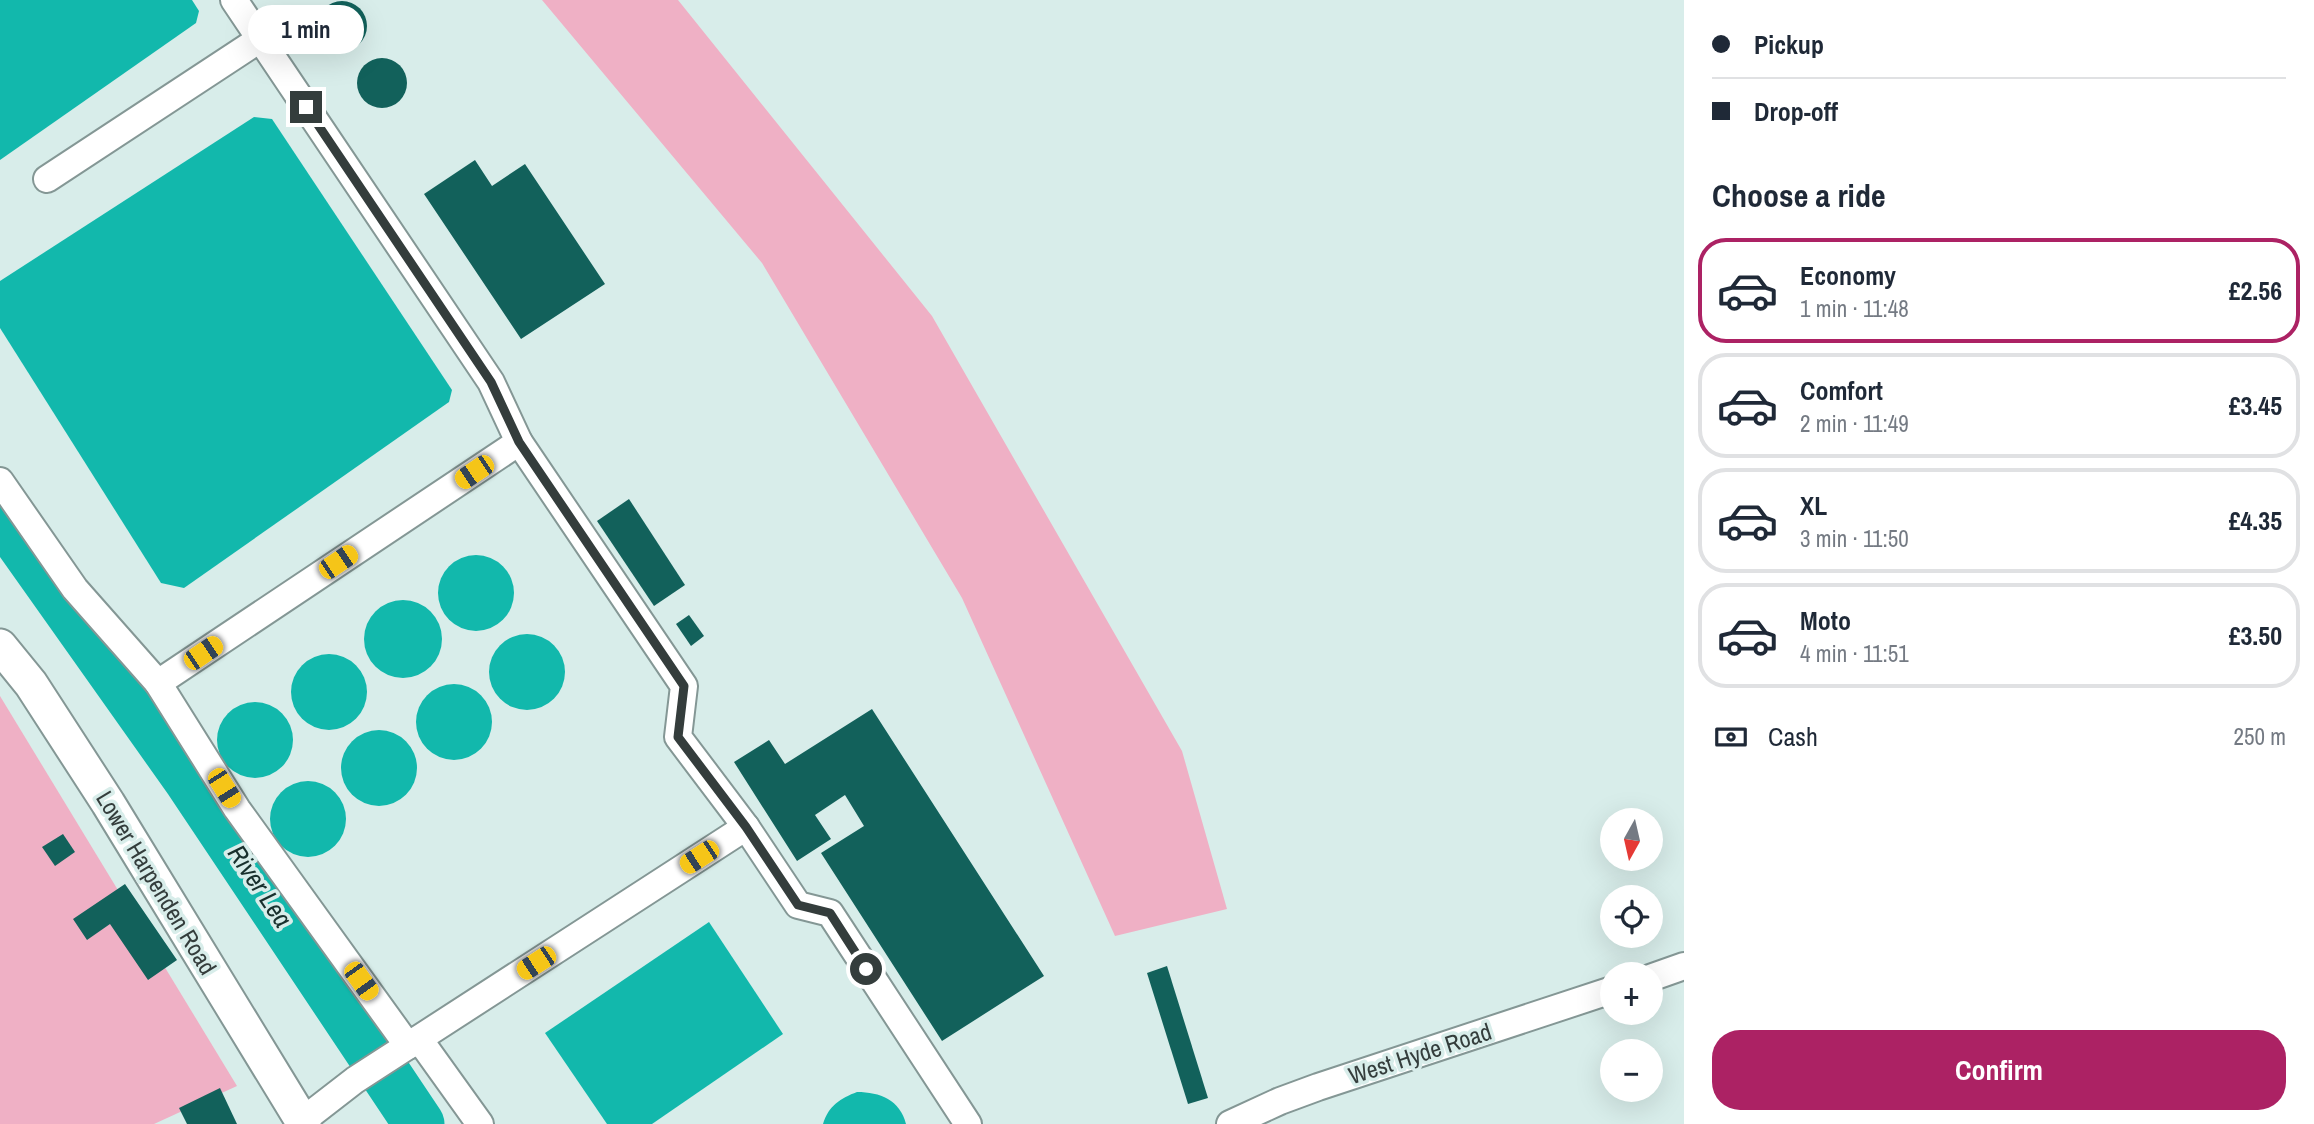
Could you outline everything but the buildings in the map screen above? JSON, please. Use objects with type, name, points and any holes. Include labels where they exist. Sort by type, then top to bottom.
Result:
[{"type":"main road","name":"Lower Harpenden Road","points":[[0,646],[31,684],[108,803],[303,1122]]},
{"type":"street","points":[[234,0],[491,382],[519,442],[684,686],[678,737],[746,827],[798,905],[830,913],[968,1124]]},
{"type":"street","points":[[47,179],[260,39]]},
{"type":"street","points":[[158,683],[519,442]]},
{"type":"street","points":[[0,481],[75,589],[158,683],[237,809],[414,1042],[480,1124]]},
{"type":"street","points":[[303,1122],[355,1080],[746,827]]},
{"type":"street","points":[[1663,973],[1684,966]]},
{"type":"street","name":"West Hyde Road","points":[[1230,1124],[1318,1087],[1600,994]]},
{"type":"shaded area","points":[[542,0],[678,0],[932,316],[1182,751],[1227,909],[1115,936],[962,598],[762,263]]},
{"type":"shaded area","points":[[0,696],[237,1086],[154,1124],[0,1124]]},
{"type":"water","points":[[0,0],[192,0],[199,11],[196,23],[0,160]]},
{"type":"water","points":[[254,117],[272,119],[452,390],[449,402],[184,588],[161,583],[0,328],[0,281]]},
{"type":"water","points":[[469,555],[483,555],[497,561],[508,572],[512,578],[512,608],[503,620],[491,629],[469,631],[455,625],[444,614],[438,600],[438,586],[444,572],[455,561]]},
{"type":"water","points":[[403,600],[418,603],[430,612],[439,624],[442,639],[439,654],[430,666],[418,675],[403,678],[388,675],[376,666],[367,654],[364,639],[367,624],[376,612],[388,603]]},
{"type":"water","points":[[520,634],[534,634],[548,640],[559,651],[563,657],[563,687],[554,699],[542,708],[520,710],[506,704],[495,693],[489,679],[489,665],[495,651],[506,640]]},
{"type":"water","points":[[322,654],[336,654],[350,660],[361,671],[367,692],[364,707],[356,719],[336,730],[322,730],[308,724],[297,713],[291,699],[291,685],[297,671],[308,660]]},
{"type":"water","points":[[462,684],[475,690],[486,701],[492,714],[490,737],[475,754],[462,760],[446,760],[433,754],[418,737],[416,714],[422,701],[439,686]]},
{"type":"water","points":[[248,702],[262,702],[276,708],[287,719],[291,725],[291,755],[282,767],[270,776],[248,778],[234,772],[223,761],[217,747],[217,733],[223,719],[234,708]]},
{"type":"water","points":[[387,730],[400,736],[411,747],[417,760],[415,783],[400,800],[387,806],[371,806],[358,800],[343,783],[341,760],[347,747],[364,732]]},
{"type":"water","points":[[301,781],[315,781],[329,787],[340,798],[346,819],[343,834],[335,846],[315,857],[301,857],[287,851],[276,840],[270,826],[270,812],[276,798],[287,787]]},
{"type":"water","points":[[709,922],[783,1034],[652,1124],[607,1124],[545,1033]]},
{"type":"water","points":[[857,1092],[888,1099],[899,1109],[906,1124],[823,1124],[828,1112],[836,1104]]},
{"type":"waterway","name":"River Lea","points":[[0,513],[190,781],[419,1124]]},
{"type":"route","points":[[306,107],[491,382],[519,442],[684,686],[678,737],[746,827],[798,905],[830,913],[866,969]]}]
